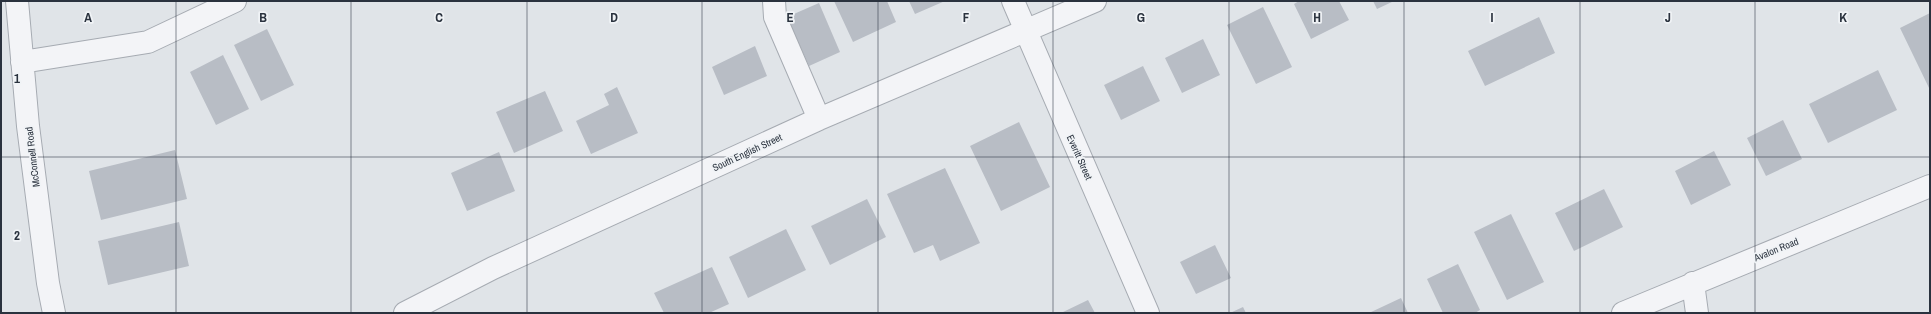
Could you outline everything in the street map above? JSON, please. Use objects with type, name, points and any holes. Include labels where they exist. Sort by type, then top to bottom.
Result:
[{"type":"street","name":"McConnell Road","points":[[17,1],[28,126],[46,267],[54,313]]},
{"type":"street","points":[[22,62],[148,42],[235,1]]},
{"type":"street","points":[[774,1],[775,17],[819,119]]},
{"type":"street","name":"Everitt Street","points":[[1013,1],[1148,313]]},
{"type":"street","name":"South English Street","points":[[404,313],[493,268],[819,119],[1095,1]]},
{"type":"street","name":"Avalon Road","points":[[1623,313],[1930,186]]},
{"type":"street","points":[[1693,283],[1697,313]]},
{"type":"building","points":[[834,1],[887,1],[896,22],[853,42]]},
{"type":"building","points":[[909,1],[945,1],[915,14]]},
{"type":"building","points":[[1299,1],[1339,1],[1349,20],[1311,39],[1294,4]]},
{"type":"building","points":[[1373,1],[1394,1],[1377,9]]},
{"type":"building","points":[[819,3],[840,52],[809,66],[787,17]]},
{"type":"building","points":[[1263,7],[1292,67],[1256,84],[1227,25]]},
{"type":"building","points":[[1930,13],[1930,90],[1900,28]]},
{"type":"building","points":[[1539,17],[1555,53],[1485,86],[1468,51]]},
{"type":"building","points":[[267,29],[294,85],[261,101],[234,45]]},
{"type":"building","points":[[1203,39],[1220,75],[1182,93],[1165,58]]},
{"type":"building","points":[[755,46],[767,76],[724,95],[712,67]]},
{"type":"building","points":[[223,55],[249,109],[216,125],[190,72]]},
{"type":"building","points":[[1143,66],[1160,101],[1121,120],[1104,85]]},
{"type":"building","points":[[1878,70],[1897,110],[1828,143],[1809,104]]},
{"type":"building","points":[[617,87],[638,133],[591,154],[576,121],[609,105],[604,94]]},
{"type":"building","points":[[545,91],[563,131],[514,153],[496,112]]},
{"type":"building","points":[[1783,120],[1802,159],[1766,176],[1747,138]]},
{"type":"building","points":[[1019,122],[1050,187],[1001,211],[970,146]]},
{"type":"building","points":[[175,150],[187,199],[101,220],[89,171]]},
{"type":"building","points":[[1714,151],[1731,185],[1691,205],[1675,171]]},
{"type":"building","points":[[499,152],[515,191],[467,211],[451,173]]},
{"type":"building","points":[[945,168],[980,243],[940,261],[933,245],[914,253],[887,194]]},
{"type":"building","points":[[1604,189],[1623,227],[1574,251],[1555,213]]},
{"type":"building","points":[[867,199],[886,237],[830,265],[811,226]]},
{"type":"building","points":[[1511,214],[1544,282],[1507,300],[1474,232]]},
{"type":"building","points":[[179,222],[189,266],[108,285],[98,241]]},
{"type":"building","points":[[786,229],[806,270],[748,298],[729,257]]},
{"type":"building","points":[[1215,245],[1231,278],[1196,294],[1180,262]]},
{"type":"building","points":[[1458,264],[1480,310],[1475,313],[1443,313],[1427,279]]},
{"type":"building","points":[[712,267],[729,304],[709,313],[664,313],[654,293]]},
{"type":"building","points":[[1401,298],[1408,313],[1369,313]]},
{"type":"building","points":[[1088,300],[1095,313],[1061,313]]},
{"type":"building","points":[[1243,307],[1246,313],[1230,313]]}]
